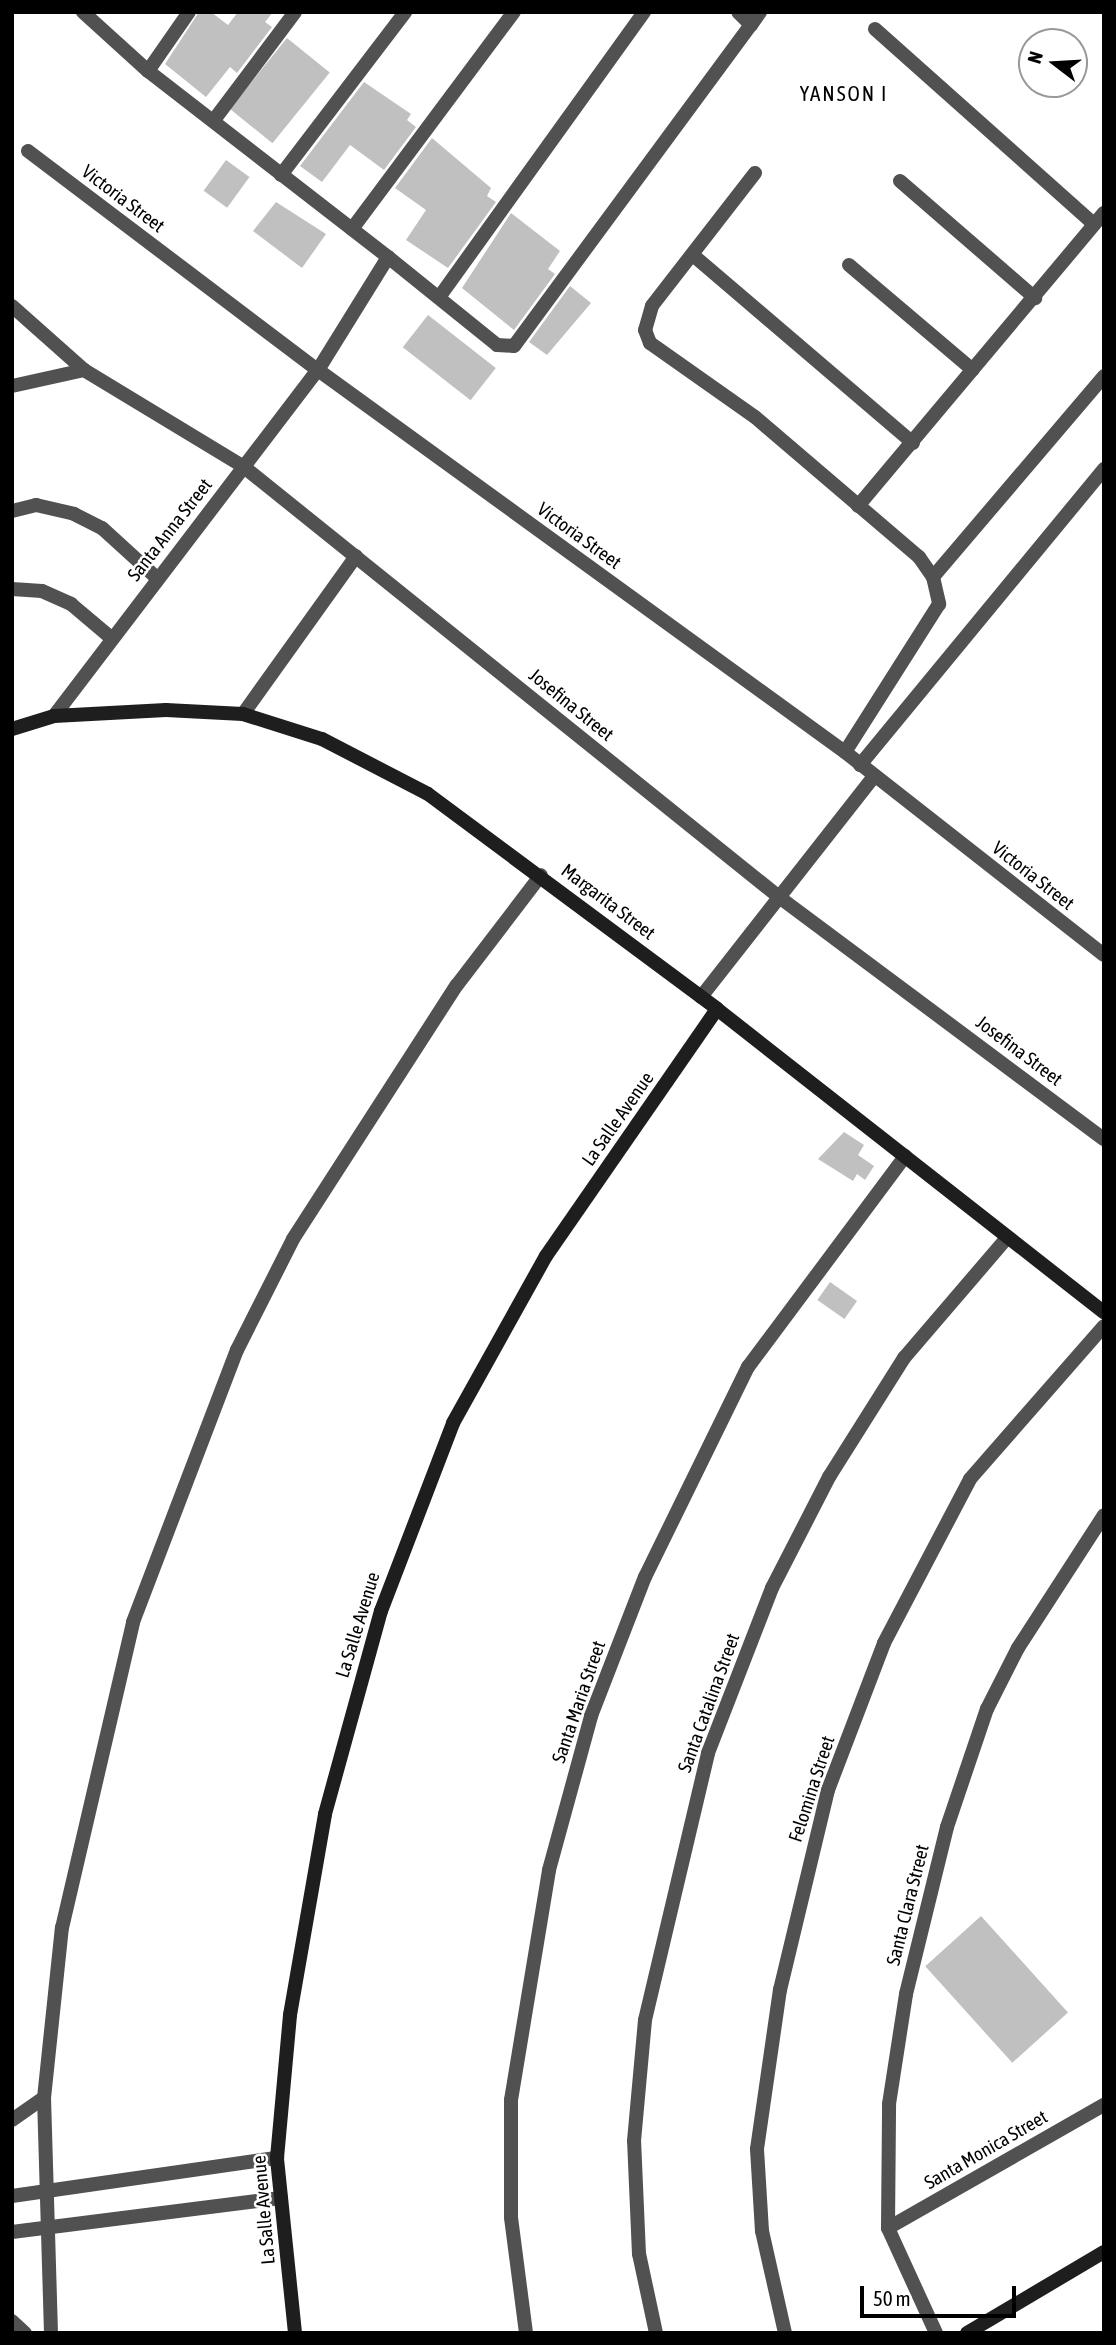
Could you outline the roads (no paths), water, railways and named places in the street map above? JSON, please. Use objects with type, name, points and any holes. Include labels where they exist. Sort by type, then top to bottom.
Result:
[{"type":"street","points":[[83,12],[148,72],[440,296],[497,345],[514,346],[760,12]]},
{"type":"street","points":[[148,72],[189,12]]},
{"type":"street","points":[[214,120],[295,12]]},
{"type":"street","points":[[281,175],[405,12]]},
{"type":"street","points":[[352,229],[514,12]]},
{"type":"street","points":[[440,296],[644,12]]},
{"type":"street","points":[[738,12],[751,25]]},
{"type":"street","points":[[858,506],[1035,298],[1099,218],[875,29]]},
{"type":"street","name":"Victoria Street","points":[[29,151],[318,370],[845,752],[1104,955]]},
{"type":"street","points":[[755,173],[694,256],[652,306],[645,330],[650,343],[755,417],[858,506],[933,577],[939,604],[845,752]]},
{"type":"street","points":[[900,181],[1035,298]]},
{"type":"street","points":[[694,256],[913,443]]},
{"type":"street","name":"Santa Anna Street","points":[[54,716],[110,637],[318,370],[388,257]]},
{"type":"street","points":[[849,265],[973,370]]},
{"type":"street","name":"Josefina Street","points":[[12,306],[84,370],[244,467],[779,897],[1104,1139]]},
{"type":"street","points":[[12,386],[84,370]]},
{"type":"street","points":[[933,577],[1104,376]]},
{"type":"street","points":[[860,765],[1104,469]]},
{"type":"street","points":[[12,511],[36,505],[74,514],[102,528],[157,578]]},
{"type":"street","points":[[243,714],[356,556]]},
{"type":"street","points":[[12,589],[42,591],[71,604],[110,637]]},
{"type":"street","name":"Margarita Street","points":[[12,729],[54,716],[166,710],[243,714],[322,739],[428,794],[541,875],[717,1009],[1104,1312]]},
{"type":"street","points":[[701,997],[874,776]]},
{"type":"street","points":[[51,2333],[44,2191],[44,2098],[65,1916],[134,1622],[180,1487],[237,1350],[293,1240],[457,985],[541,875]]},
{"type":"street","name":"La Salle Avenue","points":[[295,2333],[277,2158],[293,1990],[322,1826],[381,1611],[415,1515],[453,1423],[546,1256],[717,1009]]},
{"type":"street","name":"Santa Maria Street","points":[[526,2333],[511,2217],[511,2101],[549,1870],[591,1716],[650,1565],[748,1367],[905,1156]]},
{"type":"street","name":"Santa Catalina Street","points":[[656,2333],[639,2254],[634,2141],[645,2020],[708,1753],[772,1588],[829,1477],[904,1358],[1007,1238]]},
{"type":"street","name":"Felomina Street","points":[[785,2333],[762,2231],[757,2149],[780,1990],[828,1790],[884,1643],[970,1479],[1104,1326]]},
{"type":"street","name":"Santa Clara Street","points":[[936,2333],[888,2228],[889,2104],[906,1994],[947,1827],[1012,1660],[1104,1515]]},
{"type":"street","points":[[12,2120],[44,2098]]},
{"type":"street","name":"Santa Monica Street","points":[[888,2228],[1104,2105]]},
{"type":"street","points":[[12,2196],[277,2158]]},
{"type":"street","points":[[12,2232],[281,2198]]},
{"type":"street","points":[[967,2333],[1104,2252]]},
{"type":"street","points":[[12,2321],[25,2333]]},
{"type":"district","name":"YANSON I","points":[[844,93]]}]
